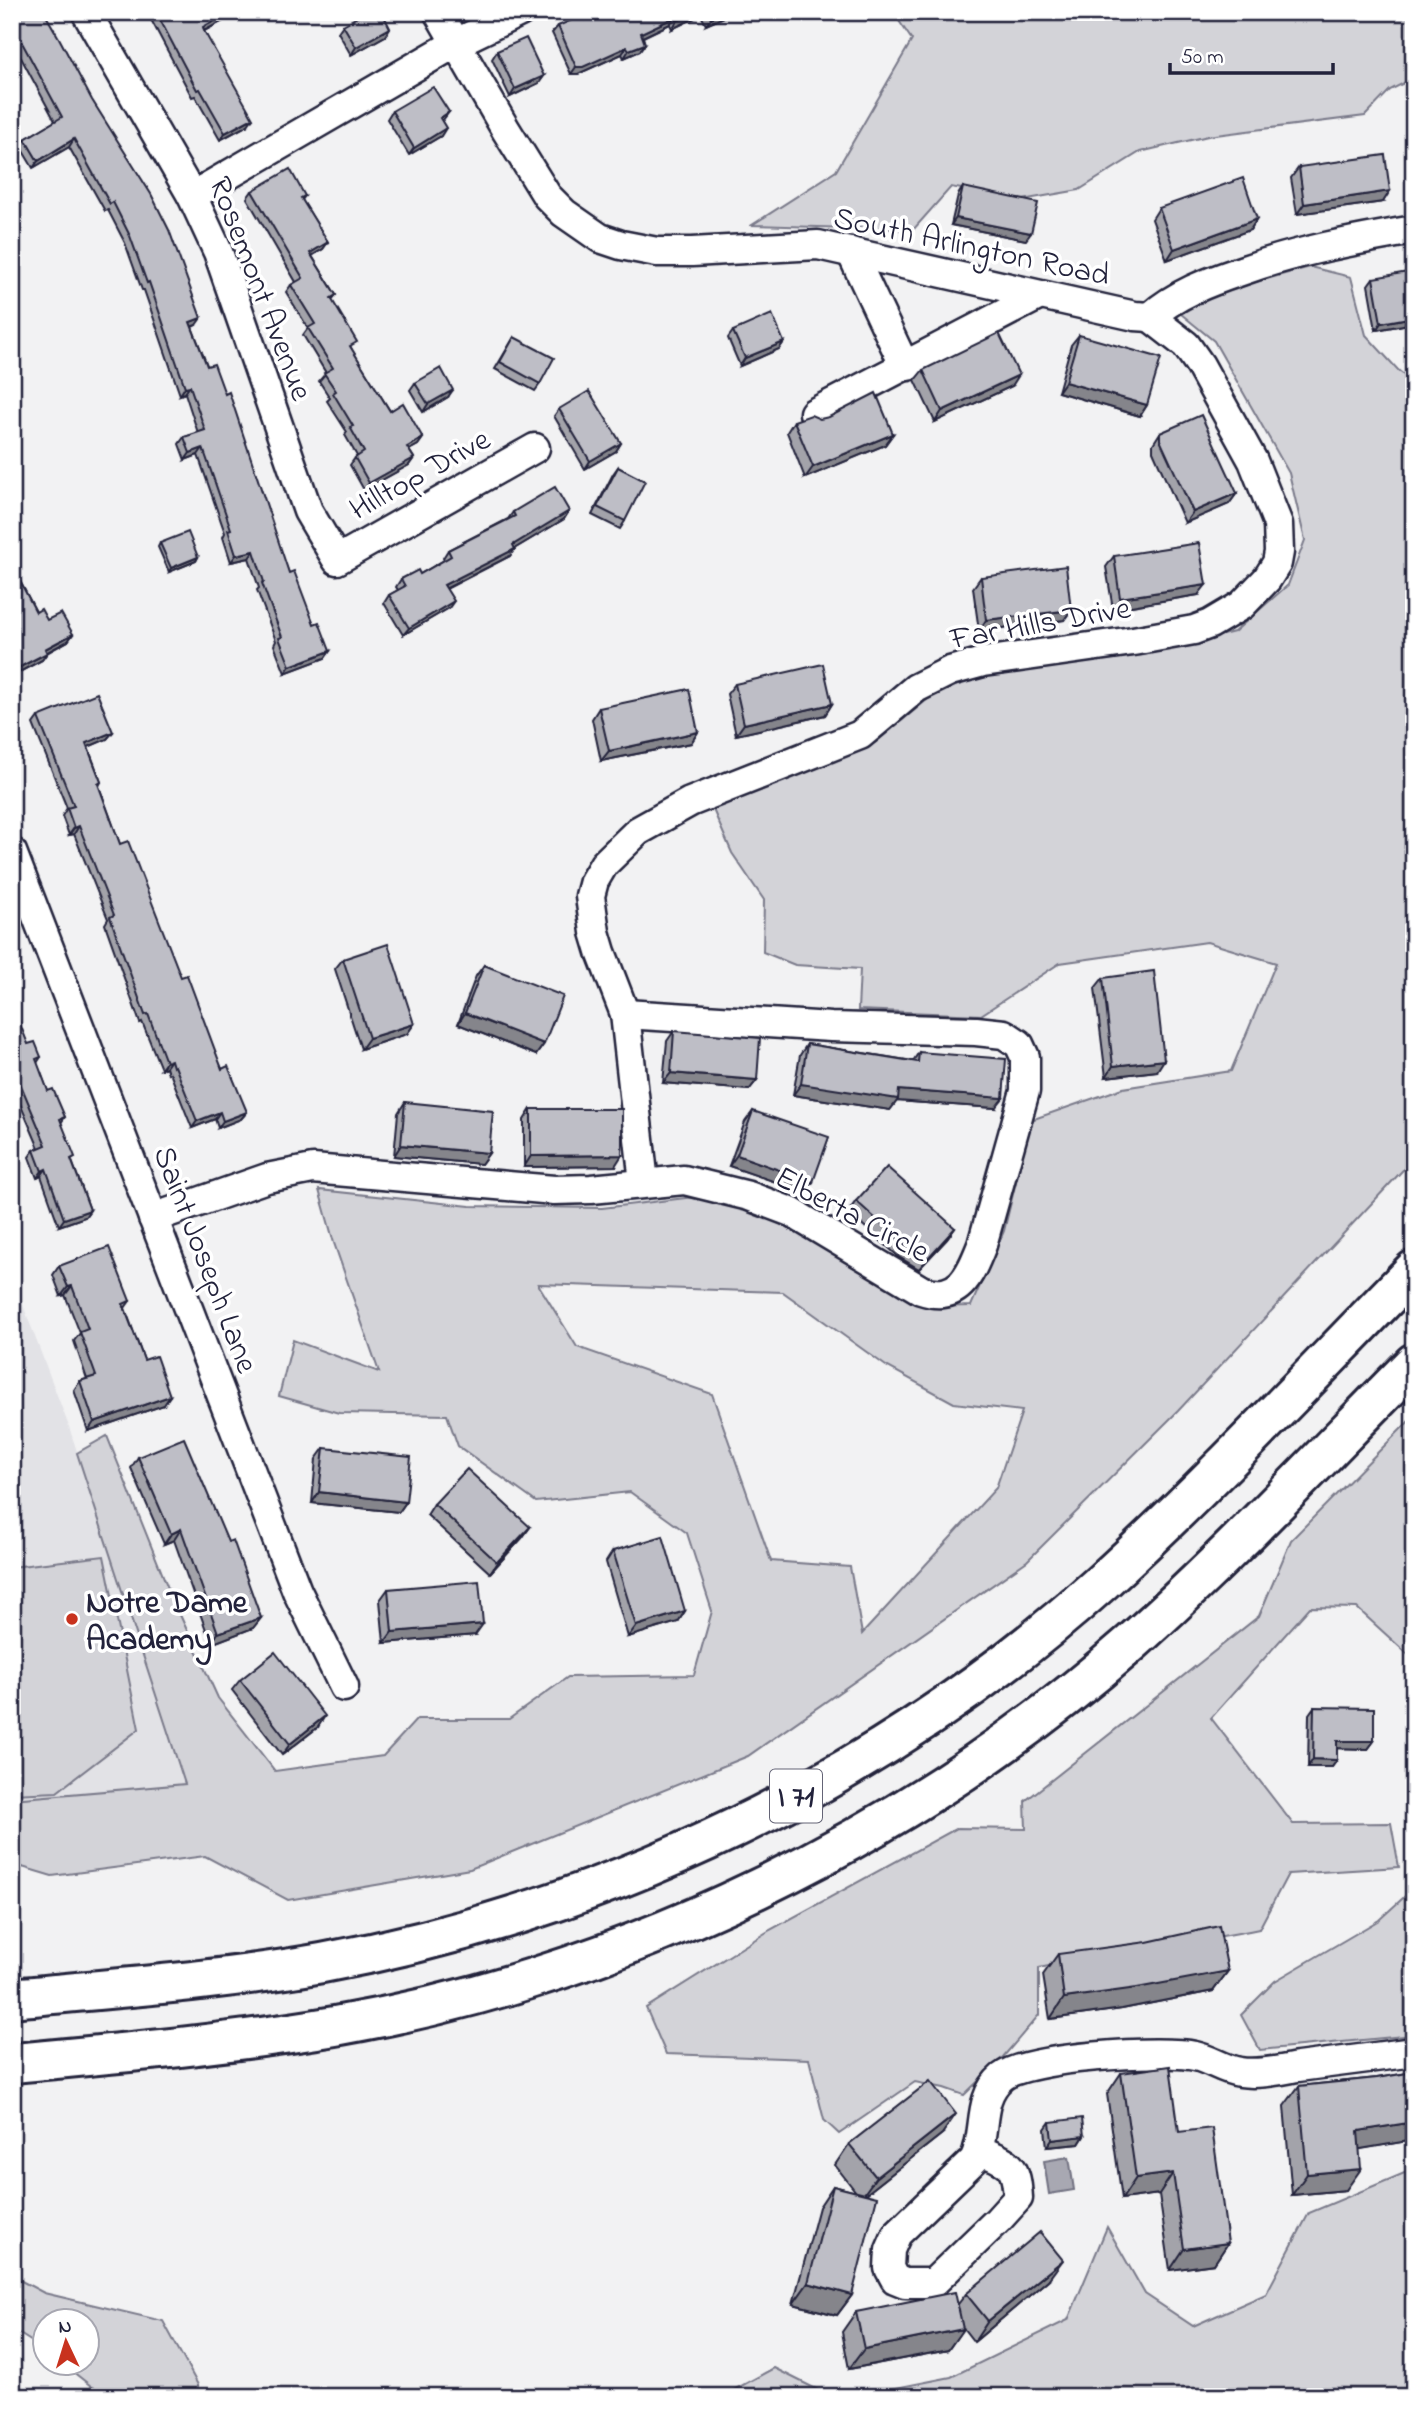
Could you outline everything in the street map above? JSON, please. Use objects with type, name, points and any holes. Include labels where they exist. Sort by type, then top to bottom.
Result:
[{"type":"highway","name":"I 71","points":[[12,1998],[246,1975],[403,1946],[552,1904],[621,1878],[732,1830],[833,1777],[909,1730],[1020,1650],[1100,1584],[1193,1494],[1414,1270]]},
{"type":"highway","name":"I 71","points":[[12,2063],[230,2041],[338,2025],[462,1998],[586,1960],[751,1891],[859,1836],[967,1769],[1019,1732],[1138,1636],[1251,1528],[1414,1363]]},
{"type":"street","name":"Rosemont Avenue","points":[[86,12],[192,196],[218,252],[308,511],[337,560]]},
{"type":"street","name":"South Arlington Road","points":[[438,12],[547,196],[565,213],[600,238],[656,252],[818,245],[1038,296],[1150,317]]},
{"type":"street","points":[[192,196],[456,43],[520,12]]},
{"type":"street","points":[[1150,317],[1167,303],[1205,283],[1279,258],[1336,243],[1414,230]]},
{"type":"street","points":[[851,252],[899,354],[908,366]]},
{"type":"street","points":[[814,413],[1038,296]]},
{"type":"street","name":"Far Hills Drive","points":[[644,1183],[625,1014],[595,932],[590,896],[594,881],[604,863],[638,831],[690,802],[860,735],[916,688],[950,671],[983,662],[1194,630],[1242,605],[1267,579],[1279,552],[1278,524],[1253,461],[1200,365],[1186,345],[1150,317]]},
{"type":"street","name":"Hilltop Drive","points":[[337,560],[535,448]]},
{"type":"street","name":"Saint Joseph Lane","points":[[12,852],[297,1591],[345,1687]]},
{"type":"street","name":"Elberta Circle","points":[[153,1218],[267,1178],[313,1169],[554,1190],[684,1180],[749,1196],[791,1212],[921,1290],[933,1294],[954,1290],[964,1282],[982,1245],[1025,1091],[1025,1057],[1018,1044],[1004,1034],[976,1031],[831,1027],[625,1014]]},
{"type":"street","points":[[979,2150],[1009,2165],[1017,2176],[1018,2198],[933,2283],[905,2283],[895,2279],[889,2267],[890,2250],[897,2234],[974,2160],[979,2150],[987,2099],[1000,2079],[1013,2070],[1069,2059],[1170,2053],[1196,2056],[1239,2072],[1271,2071],[1414,2052]]},
{"type":"shaded area","points":[[893,12],[1414,12],[1414,78],[1390,90],[1365,116],[1208,136],[1140,152],[1079,190],[1022,200],[951,187],[913,230],[752,225],[836,171],[912,40]]},
{"type":"shaded area","points":[[1310,267],[1351,277],[1366,335],[1399,371],[1414,383],[1414,1158],[1178,1411],[1027,1561],[748,1756],[470,1869],[288,1900],[205,1856],[52,1876],[12,1864],[12,1799],[185,1784],[77,1453],[107,1436],[170,1593],[218,1698],[275,1771],[383,1756],[417,1719],[509,1719],[568,1677],[694,1675],[712,1611],[687,1533],[630,1492],[536,1502],[458,1446],[447,1415],[339,1413],[279,1396],[293,1340],[379,1372],[334,1243],[319,1190],[470,1206],[602,1208],[694,1197],[764,1215],[928,1307],[971,1306],[1004,1231],[1031,1120],[1123,1088],[1231,1071],[1276,963],[1207,942],[1060,963],[981,1015],[858,1010],[860,969],[795,965],[763,952],[764,900],[732,853],[711,805],[876,742],[928,699],[980,674],[1144,655],[1234,632],[1288,585],[1305,540],[1289,473],[1214,341],[1181,314],[1219,292]],"holes":[[[538,1284],[783,1292],[886,1366],[954,1403],[1022,1411],[996,1488],[862,1634],[850,1567],[771,1561],[712,1394],[577,1347]]]},
{"type":"shaded area","name":"Notre Dame Academy","points":[[12,1276],[68,1424],[186,1785],[12,1799]]},
{"type":"shaded area","points":[[1414,1416],[1414,1660],[1357,1608],[1310,1607],[1211,1718],[1293,1824],[1391,1823],[1399,1867],[1288,1874],[1259,1929],[1039,1968],[1039,2015],[1003,2057],[964,2095],[915,2082],[839,2134],[824,2120],[809,2059],[666,2054],[646,2008],[770,1930],[957,1828],[1026,1829],[1025,1801],[1259,1616],[1291,1540]]},
{"type":"shaded area","points":[[104,1556],[139,1729],[57,1792],[12,1794],[12,1567]]},
{"type":"shaded area","points":[[1414,1888],[1414,2035],[1260,2050],[1241,2015],[1275,1981],[1379,1920]]},
{"type":"shaded area","points":[[1069,2157],[1074,2190],[1049,2194],[1044,2161]]},
{"type":"shaded area","points":[[1414,2169],[1414,2397],[851,2397],[951,2377],[1068,2320],[1107,2227],[1145,2294],[1193,2326],[1266,2294],[1309,2213]]},
{"type":"shaded area","points":[[12,2276],[44,2293],[163,2321],[198,2385],[198,2397],[105,2397],[81,2378],[102,2378],[102,2308],[32,2308],[32,2342],[18,2333],[12,2335]]},
{"type":"shaded area","points":[[774,2368],[832,2397],[721,2397]]},
{"type":"building","points":[[12,12],[44,12],[92,100],[151,194],[169,230],[201,318],[190,322],[207,366],[214,364],[225,394],[229,392],[289,573],[294,571],[314,624],[319,622],[330,651],[290,666],[279,638],[282,637],[262,583],[264,582],[254,551],[236,555],[228,530],[231,529],[203,448],[190,453],[184,437],[205,430],[190,386],[185,387],[149,282],[147,283],[130,236],[113,202],[110,204],[74,139],[38,161],[25,139],[62,117],[12,24]]},
{"type":"building","points":[[156,12],[230,12],[203,27],[253,118],[225,133],[200,89],[197,90]]},
{"type":"building","points":[[366,12],[382,12],[390,28],[356,47],[343,25]]},
{"type":"building","points":[[604,12],[696,12],[677,21],[675,17],[641,33],[645,44],[629,50],[627,47],[583,67],[576,67],[558,26],[583,15],[585,20]]},
{"type":"building","points":[[708,12],[723,12],[711,18]]},
{"type":"building","points":[[526,38],[544,76],[515,89],[497,51]]},
{"type":"building","points":[[433,87],[449,112],[440,118],[446,128],[414,148],[392,111]]},
{"type":"building","points":[[1385,155],[1390,191],[1304,204],[1299,167]]},
{"type":"building","points":[[290,169],[305,196],[301,198],[328,242],[310,253],[336,295],[331,298],[357,342],[350,346],[390,411],[403,403],[423,438],[407,447],[414,458],[369,483],[355,458],[364,452],[350,427],[353,426],[333,393],[336,391],[324,373],[333,368],[308,328],[315,324],[291,285],[303,278],[252,191]]},
{"type":"building","points":[[1243,178],[1257,219],[1174,249],[1159,208]]},
{"type":"building","points":[[963,187],[1038,203],[1031,233],[956,218]]},
{"type":"building","points":[[1414,271],[1414,317],[1381,323],[1373,278]]},
{"type":"building","points":[[772,314],[784,342],[745,358],[733,331]]},
{"type":"building","points":[[999,333],[1019,375],[942,411],[923,370]]},
{"type":"building","points":[[1079,335],[1161,358],[1147,405],[1065,382]]},
{"type":"building","points":[[514,337],[554,358],[540,384],[500,362]]},
{"type":"building","points":[[441,368],[453,390],[428,404],[415,383]]},
{"type":"building","points":[[589,391],[621,443],[590,461],[559,409]]},
{"type":"building","points":[[876,393],[893,434],[813,467],[794,421],[811,415],[820,419],[829,417]]},
{"type":"building","points":[[1201,415],[1237,493],[1193,512],[1160,440],[1160,433]]},
{"type":"building","points":[[618,467],[645,481],[625,521],[597,507]]},
{"type":"building","points":[[555,487],[569,511],[513,545],[515,549],[444,585],[454,601],[409,628],[389,595],[405,586],[401,579],[418,570],[420,574],[451,556],[448,550],[515,516],[513,512]]},
{"type":"building","points":[[188,532],[198,557],[171,568],[160,543]]},
{"type":"building","points":[[1199,543],[1206,585],[1120,598],[1114,556]]},
{"type":"building","points":[[12,566],[36,612],[41,609],[47,620],[61,613],[73,634],[45,649],[47,653],[16,669],[12,662]]},
{"type":"building","points":[[1066,566],[1071,610],[986,620],[981,577]]},
{"type":"building","points":[[823,664],[832,704],[744,724],[735,684]]},
{"type":"building","points":[[689,689],[698,732],[609,751],[599,708]]},
{"type":"building","points":[[97,693],[113,732],[86,743],[101,782],[98,784],[120,844],[128,841],[181,977],[187,975],[222,1069],[228,1066],[247,1112],[223,1121],[220,1112],[197,1121],[175,1066],[173,1067],[171,1060],[166,1062],[148,1014],[145,1015],[110,917],[114,915],[79,826],[74,828],[67,808],[74,806],[38,717]]},
{"type":"building","points":[[388,944],[414,1024],[369,1038],[343,959]]},
{"type":"building","points":[[484,965],[563,996],[544,1044],[465,1013]]},
{"type":"building","points":[[1154,971],[1164,1060],[1113,1066],[1103,978]]},
{"type":"building","points":[[12,1004],[28,1044],[35,1042],[41,1057],[36,1059],[48,1091],[53,1089],[65,1117],[60,1119],[75,1157],[71,1159],[90,1210],[64,1219],[46,1169],[42,1171],[34,1150],[46,1145],[18,1078],[12,1080]]},
{"type":"building","points":[[674,1031],[760,1038],[757,1080],[671,1073]]},
{"type":"building","points":[[807,1044],[918,1062],[919,1052],[1006,1059],[1003,1098],[899,1090],[898,1099],[801,1084]]},
{"type":"building","points":[[405,1102],[493,1111],[489,1153],[401,1145]]},
{"type":"building","points":[[531,1109],[622,1109],[622,1155],[531,1156]]},
{"type":"building","points":[[753,1111],[829,1137],[813,1182],[737,1155]]},
{"type":"building","points":[[887,1167],[955,1228],[927,1259],[907,1247],[856,1201]]},
{"type":"building","points":[[109,1247],[130,1301],[123,1304],[144,1360],[156,1356],[170,1396],[94,1422],[80,1381],[96,1376],[80,1332],[88,1329],[72,1286],[68,1287],[59,1266]]},
{"type":"building","points":[[184,1438],[228,1542],[233,1540],[261,1618],[218,1633],[181,1529],[171,1534],[138,1457]]},
{"type":"building","points":[[324,1448],[411,1457],[406,1502],[319,1492]]},
{"type":"building","points":[[467,1469],[530,1527],[497,1562],[434,1504]]},
{"type":"building","points":[[663,1536],[685,1611],[636,1626],[613,1551]]},
{"type":"building","points":[[479,1581],[483,1624],[392,1632],[388,1589]]},
{"type":"building","points":[[275,1652],[325,1716],[290,1744],[240,1680]]},
{"type":"building","points":[[1314,1707],[1374,1708],[1374,1741],[1337,1741],[1337,1760],[1313,1759]]},
{"type":"building","points":[[1219,1926],[1228,1971],[1064,1998],[1058,1954],[1147,1942]]},
{"type":"building","points":[[1170,2066],[1179,2132],[1212,2128],[1228,2243],[1184,2249],[1173,2173],[1136,2178],[1121,2073]]},
{"type":"building","points":[[1414,2072],[1414,2122],[1358,2131],[1361,2169],[1307,2174],[1299,2086]]},
{"type":"building","points":[[930,2081],[956,2114],[876,2177],[849,2144]]},
{"type":"building","points":[[1082,2118],[1084,2136],[1052,2140],[1050,2122]]},
{"type":"building","points":[[833,2186],[877,2197],[852,2295],[808,2283]]},
{"type":"building","points":[[1040,2232],[1063,2260],[988,2321],[966,2294]]},
{"type":"building","points":[[955,2292],[963,2329],[864,2349],[856,2312]]},
{"type":"place","name":"Notre Dame Academy","points":[[72,1619]]}]
